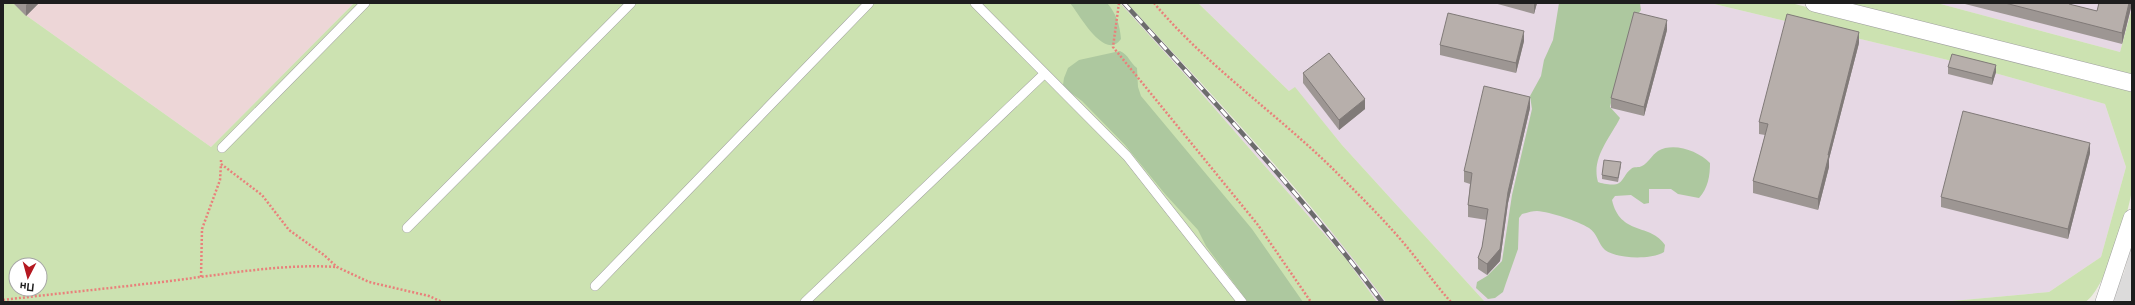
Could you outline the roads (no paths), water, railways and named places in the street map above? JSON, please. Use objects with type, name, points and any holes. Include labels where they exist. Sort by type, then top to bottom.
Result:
[{"type":"street","points":[[1814,3],[2132,83]]},
{"type":"street","points":[[2104,302],[2132,218]]},
{"type":"lane","points":[[222,148],[365,3]]},
{"type":"lane","points":[[407,228],[631,3]]},
{"type":"lane","points":[[595,286],[868,3]]},
{"type":"lane","points":[[975,3],[1044,74],[1079,106],[1126,156],[1242,302]]},
{"type":"lane","points":[[805,302],[1044,74]]},
{"type":"railway","points":[[1124,3],[1289,187],[1382,302]]}]
